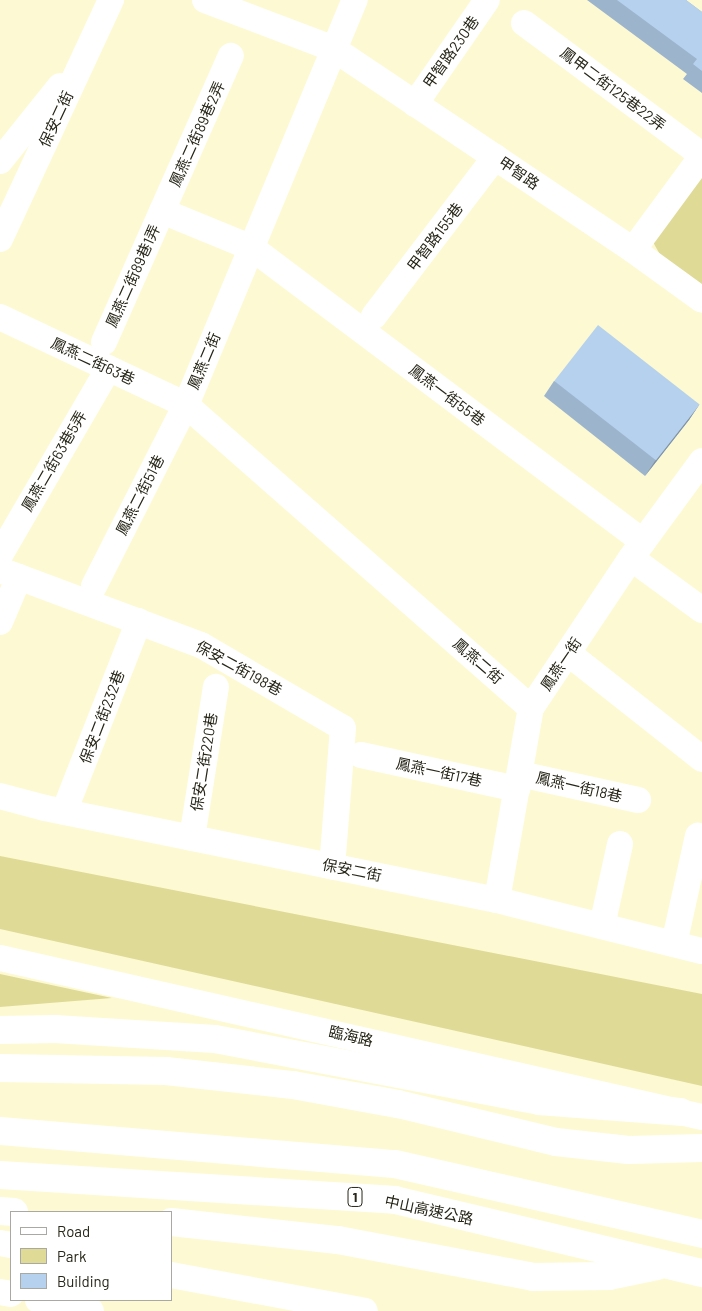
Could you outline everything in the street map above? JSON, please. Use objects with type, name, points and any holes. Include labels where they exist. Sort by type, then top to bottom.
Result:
[{"type":"highway","points":[[0,1030],[55,1029],[215,1039],[540,1101],[691,1114]]},
{"type":"highway","points":[[0,1068],[166,1070],[273,1082],[398,1104],[556,1142],[629,1150],[702,1148]]},
{"type":"highway","points":[[0,1131],[395,1164],[702,1234]]},
{"type":"highway","name":"中山高速公路","points":[[0,1175],[395,1200],[702,1273]]},
{"type":"highway","points":[[172,1222],[338,1240],[533,1277],[609,1276],[702,1255]]},
{"type":"street","name":"保安二街","points":[[0,239],[112,0]]},
{"type":"street","points":[[205,0],[334,49]]},
{"type":"street","name":"鳳燕二街","points":[[355,0],[186,405],[532,708]]},
{"type":"street","name":"甲智路230巷","points":[[415,104],[487,0]]},
{"type":"street","name":"鳳甲二街125巷22弄","points":[[524,24],[702,155]]},
{"type":"street","name":"甲智路","points":[[334,49],[633,250],[702,300]]},
{"type":"street","points":[[0,161],[87,52]]},
{"type":"street","name":"鳳燕二街89巷2弄","points":[[162,211],[231,56]]},
{"type":"street","points":[[633,250],[702,155]]},
{"type":"street","name":"甲智路155巷","points":[[374,316],[495,157]]},
{"type":"street","name":"鳳燕一街55巷","points":[[162,211],[252,248],[637,550],[702,610]]},
{"type":"street","name":"鳳燕二街89巷1弄","points":[[104,342],[162,211]]},
{"type":"street","name":"鳳燕二街63巷","points":[[0,317],[186,405]]},
{"type":"street","name":"鳳燕二街63巷5弄","points":[[0,555],[108,368]]},
{"type":"street","name":"鳳燕二街51巷","points":[[94,586],[186,405]]},
{"type":"street","name":"鳳燕一街","points":[[498,900],[532,708],[637,550],[702,461]]},
{"type":"street","points":[[0,622],[9,573]]},
{"type":"street","name":"保安二街198巷","points":[[9,573],[201,645],[343,728],[332,866]]},
{"type":"street","name":"保安二街232巷","points":[[64,812],[139,622]]},
{"type":"street","points":[[568,653],[702,759]]},
{"type":"street","name":"保安二街220巷","points":[[192,838],[216,687]]},
{"type":"street","name":"鳳燕一街17巷","points":[[361,755],[518,782]]},
{"type":"street","name":"鳳燕一街18巷","points":[[518,782],[638,800]]},
{"type":"street","name":"保安二街","points":[[0,796],[64,812],[498,900],[702,951]]},
{"type":"street","points":[[674,944],[698,836]]},
{"type":"street","points":[[602,926],[620,844]]},
{"type":"street","name":"臨海路","points":[[0,958],[691,1114]]},
{"type":"street","points":[[172,1275],[365,1311]]},
{"type":"street","points":[[43,1301],[90,1311]]},
{"type":"green space","points":[[702,177],[702,288],[663,260],[653,242]]},
{"type":"green space","points":[[0,856],[702,994],[702,1086],[0,929]]},
{"type":"green space","points":[[0,974],[112,998],[0,1007]]},
{"type":"building","points":[[617,0],[686,0],[702,12],[702,71],[693,64],[697,59]]},
{"type":"building","points":[[598,325],[700,404],[656,460],[554,381]]}]
